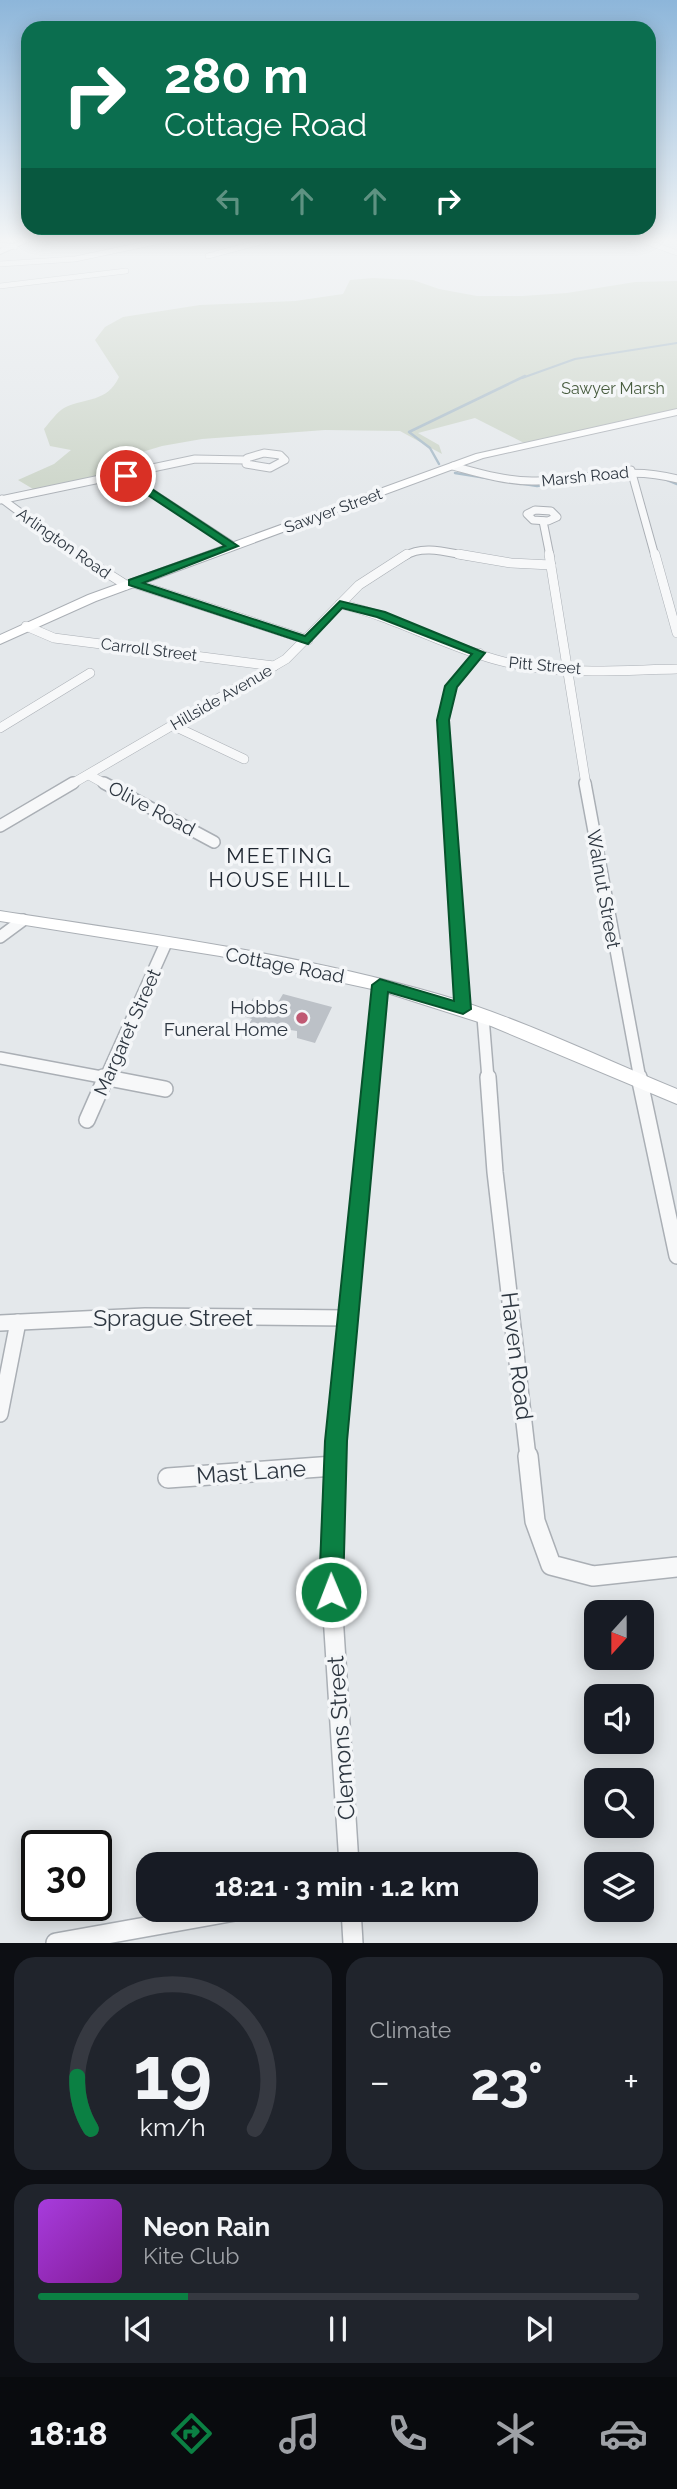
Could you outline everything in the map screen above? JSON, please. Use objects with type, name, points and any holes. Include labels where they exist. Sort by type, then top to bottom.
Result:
[{"type":"street","name":"Sawyer Street","points":[[1,637],[130,584],[453,466],[516,446],[677,412]]},
{"type":"street","points":[[1,500],[126,476],[195,459],[245,460],[264,453],[280,455],[285,460],[278,467],[263,468],[250,466],[245,460]]},
{"type":"street","name":"Marsh Road","points":[[453,466],[532,481],[631,470],[677,479]]},
{"type":"street","points":[[631,470],[677,633]]},
{"type":"street","points":[[126,476],[233,546]]},
{"type":"street","name":"Arlington Road","points":[[1,500],[76,554],[130,584]]},
{"type":"street","name":"Walnut Street","points":[[543,521],[569,668],[577,737],[640,1082],[677,1255]]},
{"type":"street","name":"Hillside Avenue","points":[[0,826],[274,666],[308,640],[359,585],[411,552],[421,550],[511,563],[551,565]]},
{"type":"street","points":[[130,584],[308,640]]},
{"type":"street","name":"Pitt Street","points":[[340,604],[381,615],[479,653],[530,666],[677,669]]},
{"type":"street","name":"Carroll Street","points":[[26,626],[54,638],[274,666]]},
{"type":"street","points":[[463,1009],[443,720],[451,686],[479,653]]},
{"type":"street","points":[[0,728],[90,673]]},
{"type":"street","points":[[172,725],[244,759]]},
{"type":"street","name":"Olive Road","points":[[89,775],[214,842]]},
{"type":"street","name":"Cottage Road","points":[[0,916],[259,958],[380,985],[463,1009],[677,1097]]},
{"type":"street","points":[[0,937],[23,920]]},
{"type":"street","name":"Margaret Street","points":[[87,1120],[166,943]]},
{"type":"street","name":"Clemons Street","points":[[348,1852],[330,1568],[334,1466],[380,985]]},
{"type":"street","name":"Haven Road","points":[[483,1017],[495,1172],[535,1521],[551,1565],[593,1576],[677,1567]]},
{"type":"street","points":[[0,1058],[165,1088]]},
{"type":"street","name":"Sprague Street","points":[[0,1323],[145,1316],[347,1318]]},
{"type":"street","points":[[0,1414],[18,1322]]},
{"type":"street","name":"Mast Lane","points":[[168,1478],[334,1466]]},
{"type":"street","points":[[55,1943],[173,1922]]},
{"type":"street","points":[[352,1922],[353,1943]]},
{"type":"green space","name":"Sawyer Marsh","points":[[103,330],[677,330],[677,412],[526,444],[475,418],[418,433],[439,445],[442,454],[400,431],[325,430],[202,439],[162,446],[129,456],[109,471],[126,476],[38,492],[18,480],[54,464],[71,450],[50,446],[44,429],[64,408],[102,395],[119,377],[95,340]]},
{"type":"building","name":"Hobbs Funeral Home","points":[[283,994],[332,1007],[315,1043],[297,1038],[297,1031],[249,1024],[252,1019],[243,1016],[253,998],[277,1004]]},
{"type":"waterway","points":[[522,378],[575,359],[677,343]]},
{"type":"waterway","points":[[439,464],[430,448],[409,432],[525,376]]},
{"type":"waterway","points":[[455,473],[537,486],[589,479]]},
{"type":"waterway","points":[[665,479],[677,484]]},
{"type":"place","name":"Hobbs Funeral Home","points":[[302,1018]]},
{"type":"district","name":"MEETING HOUSE HILL","points":[[280,868]]},
{"type":"route","points":[[126,476],[233,546],[133,583],[308,640],[340,604],[381,615],[479,653],[451,686],[443,720],[463,1009],[380,985],[336,1441],[331,1592]]}]
